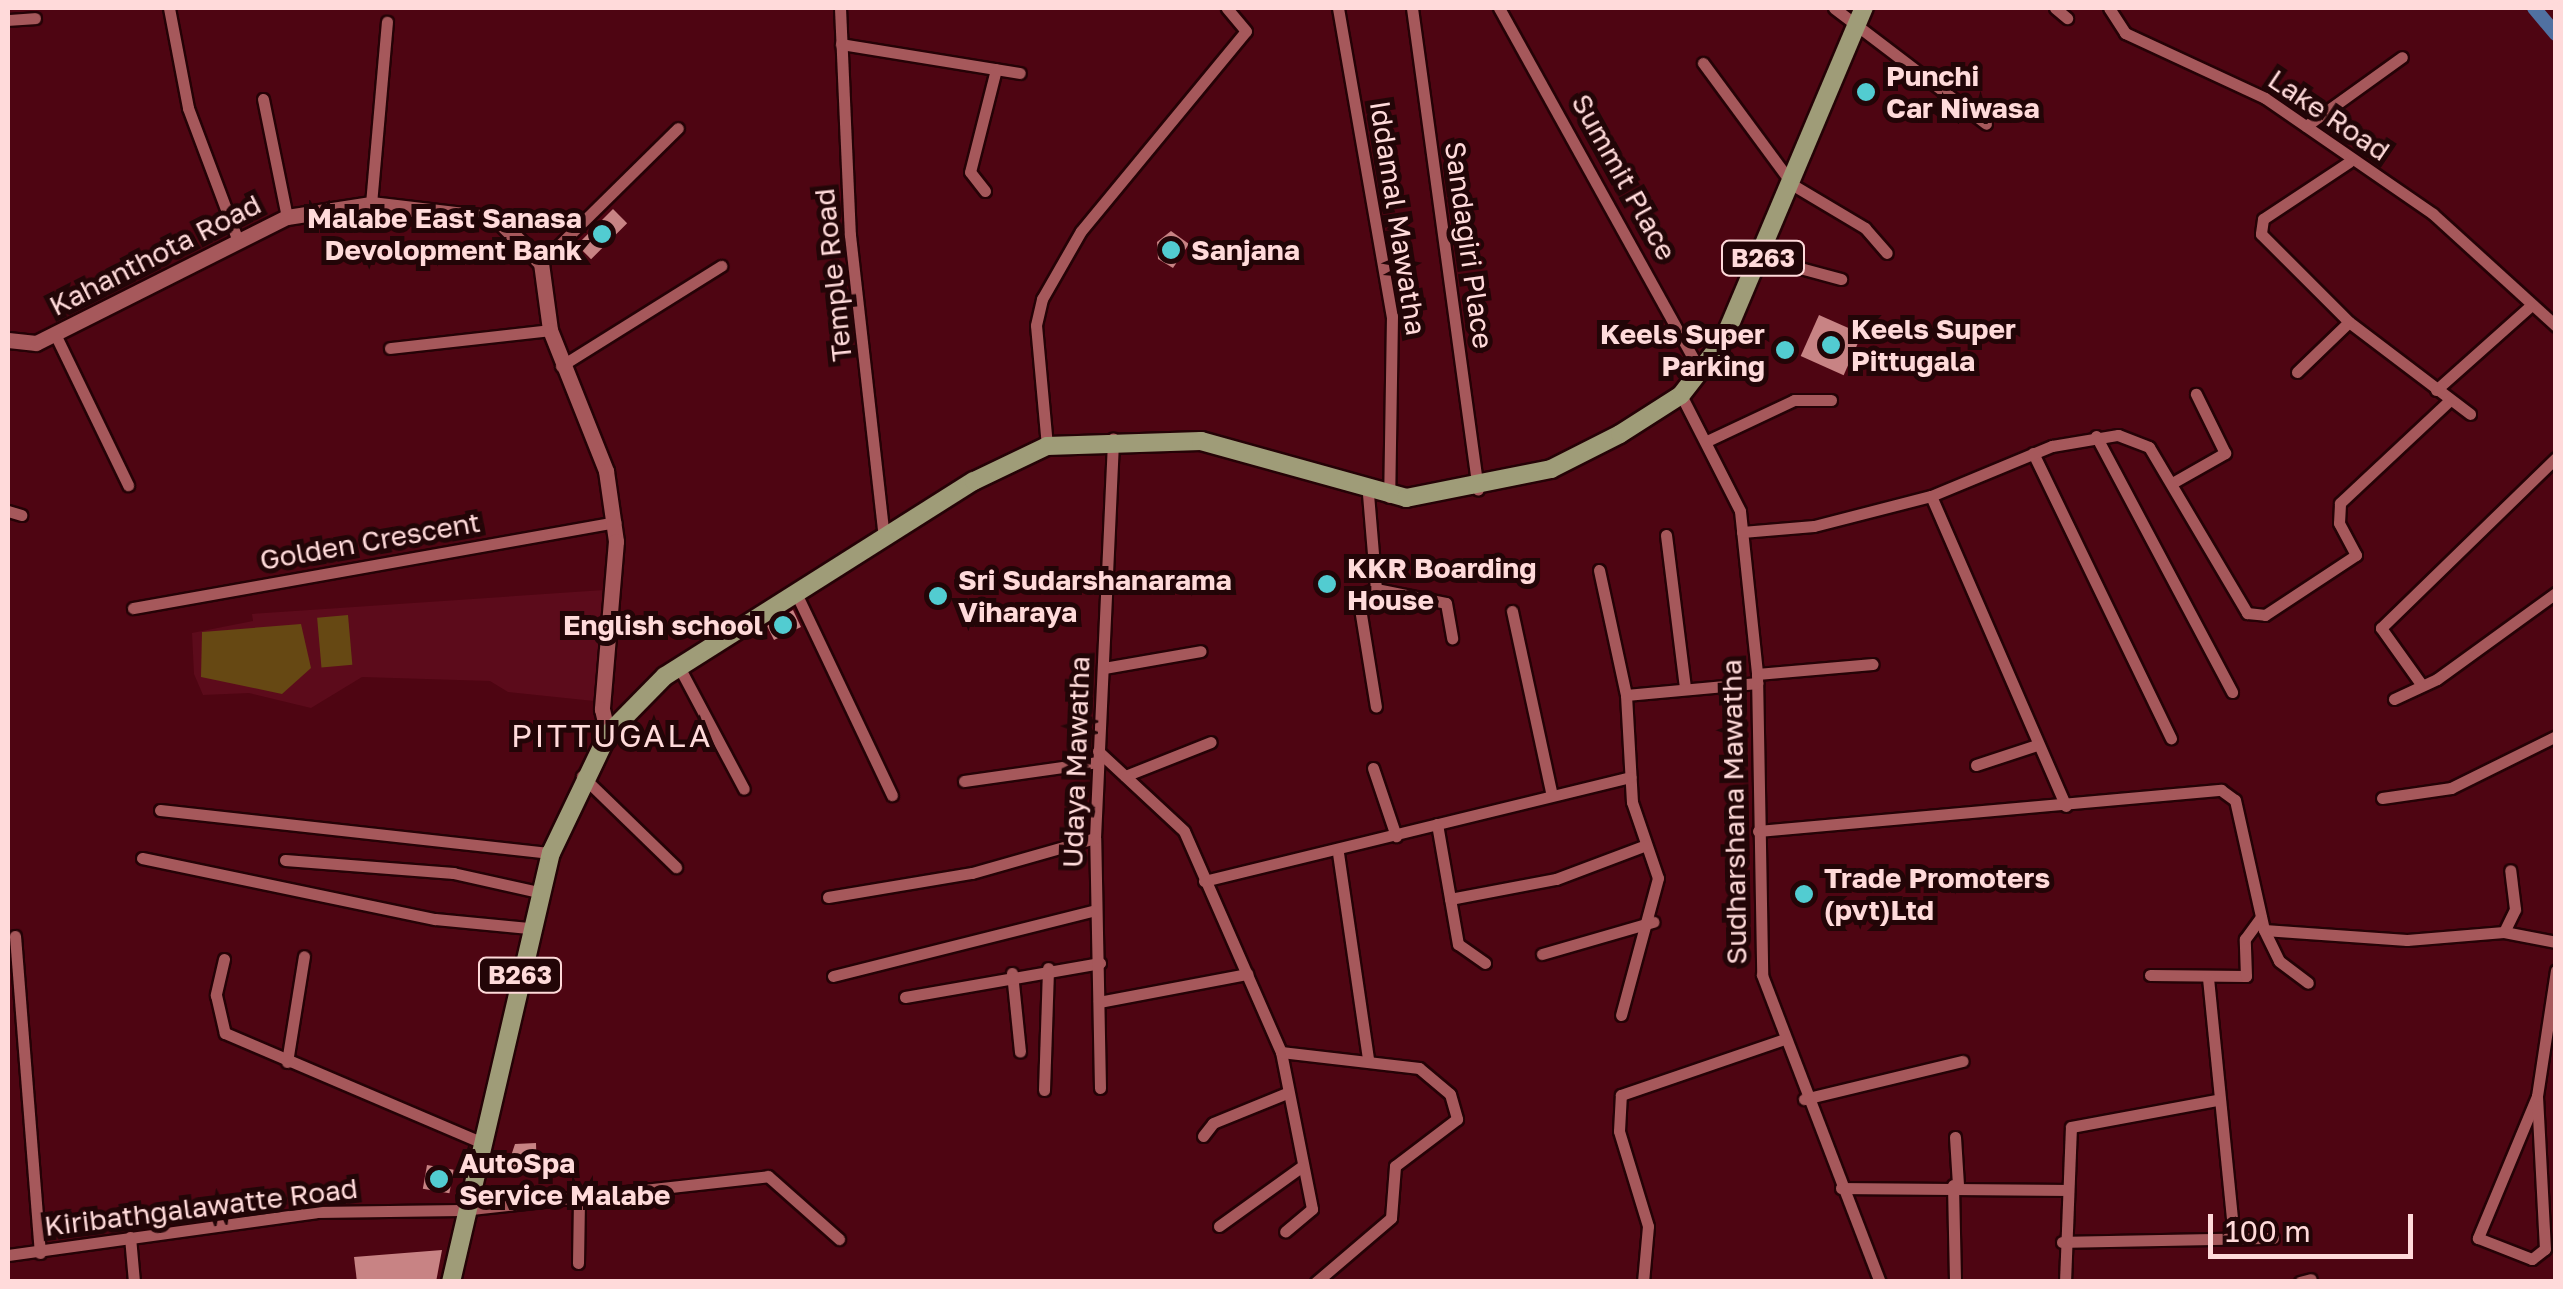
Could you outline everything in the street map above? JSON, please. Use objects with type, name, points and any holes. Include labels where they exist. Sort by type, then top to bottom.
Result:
[{"type":"main road","name":"B263","points":[[450,1282],[462,1210],[550,853],[582,776],[608,734],[678,665],[884,536],[1048,446],[1113,437],[1258,452],[1368,494],[1389,497],[1478,489],[1551,469],[1681,395],[1701,372],[1763,258],[1864,8]]},
{"type":"main road","name":"Kahanthota Road","points":[[8,340],[55,334],[236,236],[287,217],[372,204],[497,219],[541,263]]},
{"type":"main road","points":[[541,263],[550,330],[561,366],[606,471],[615,522],[608,734]]},
{"type":"street","points":[[170,8],[188,108],[236,236]]},
{"type":"street","name":"Temple Road","points":[[840,8],[850,235],[884,536]]},
{"type":"street","points":[[1048,446],[1036,325],[1042,299],[1080,231],[1246,32],[1227,8]]},
{"type":"street","name":"Iddamal Mawatha","points":[[1338,8],[1392,316],[1389,497]]},
{"type":"street","name":"Sandagiri Place","points":[[1412,8],[1478,489]]},
{"type":"street","name":"Summit Place","points":[[1500,8],[1701,372]]},
{"type":"street","points":[[1834,8],[1854,29],[1986,124]]},
{"type":"street","points":[[2055,8],[2067,18]]},
{"type":"street","name":"Lake Road","points":[[2109,8],[2125,33],[2306,126],[2349,162],[2433,214],[2529,307],[2556,326]]},
{"type":"street","points":[[8,20],[35,18]]},
{"type":"street","points":[[372,204],[387,22]]},
{"type":"street","points":[[842,44],[1020,73]]},
{"type":"street","points":[[2306,126],[2402,57]]},
{"type":"street","points":[[1703,64],[1793,185],[1865,228],[1887,252]]},
{"type":"street","points":[[985,191],[970,172],[996,69]]},
{"type":"street","points":[[263,99],[287,217]]},
{"type":"street","points":[[541,263],[678,128]]},
{"type":"street","points":[[2349,162],[2260,225],[2349,322],[2470,414]]},
{"type":"street","points":[[1763,258],[1841,278]]},
{"type":"street","points":[[561,366],[721,266]]},
{"type":"street","points":[[2436,390],[2529,307]]},
{"type":"street","points":[[2297,372],[2349,322]]},
{"type":"street","points":[[390,348],[550,330]]},
{"type":"street","points":[[55,334],[128,485]]},
{"type":"street","points":[[2174,482],[2225,453],[2196,394]]},
{"type":"street","name":"Sudharshana Mawatha","points":[[1681,395],[1732,486],[1742,532],[1757,678],[1762,974],[1804,1100],[1880,1282]]},
{"type":"street","points":[[1708,442],[1794,400],[1831,400]]},
{"type":"street","points":[[1742,532],[1814,526],[1931,496],[2033,453],[2096,436],[2148,446],[2174,482],[2247,613],[2265,615],[2356,556],[2338,523],[2340,504],[2450,400]]},
{"type":"street","points":[[2096,436],[2232,692]]},
{"type":"street","name":"Udaya Mawatha","points":[[1100,1088],[1095,838],[1113,437]]},
{"type":"street","points":[[2033,453],[2171,738]]},
{"type":"street","points":[[2421,684],[2381,628],[2556,458]]},
{"type":"street","points":[[1368,494],[1376,589]]},
{"type":"street","points":[[1931,496],[2066,806]]},
{"type":"street","points":[[8,510],[22,515]]},
{"type":"street","name":"Golden Crescent","points":[[134,608],[615,522]]},
{"type":"street","points":[[1666,535],[1684,687]]},
{"type":"street","points":[[1599,570],[1626,695],[1630,776],[1658,878],[1653,922],[1620,1015]]},
{"type":"street","points":[[1376,707],[1358,596],[1376,589],[1446,603],[1452,638]]},
{"type":"street","points":[[794,590],[892,795]]},
{"type":"street","points":[[2394,698],[2556,594]]},
{"type":"street","points":[[1512,611],[1551,792]]},
{"type":"street","points":[[1104,668],[1201,651]]},
{"type":"street","points":[[1626,695],[1873,664]]},
{"type":"street","points":[[678,665],[744,789]]},
{"type":"street","points":[[2382,798],[2452,788],[2556,736]]},
{"type":"street","points":[[1125,776],[1211,742]]},
{"type":"street","points":[[1976,765],[2037,744]]},
{"type":"street","points":[[964,781],[1098,757],[1125,776],[1184,831],[1281,1052],[1312,1209],[1284,1232]]},
{"type":"street","points":[[1374,768],[1396,836]]},
{"type":"street","points":[[582,776],[676,868]]},
{"type":"street","points":[[1204,881],[1338,853],[1551,792],[1630,776]]},
{"type":"street","points":[[1758,830],[2222,790],[2236,800],[2263,924],[2279,962],[2308,984]]},
{"type":"street","points":[[160,810],[550,853]]},
{"type":"street","points":[[1437,824],[1458,944],[1484,962]]},
{"type":"street","points":[[828,897],[972,873],[1095,838]]},
{"type":"street","points":[[1450,899],[1556,879],[1646,844]]},
{"type":"street","points":[[1338,853],[1368,1059]]},
{"type":"street","points":[[142,858],[435,918],[529,928]]},
{"type":"street","points":[[285,860],[453,873],[539,892]]},
{"type":"street","points":[[2504,932],[2515,909],[2510,870]]},
{"type":"street","points":[[833,976],[1096,910]]},
{"type":"street","points":[[1542,954],[1653,922]]},
{"type":"street","points":[[2150,975],[2246,976],[2246,939],[2263,924],[2407,940],[2504,932],[2556,942]]},
{"type":"street","points":[[15,936],[40,1253]]},
{"type":"street","points":[[287,1062],[304,956]]},
{"type":"street","points":[[224,959],[216,995],[225,1033],[480,1142]]},
{"type":"street","points":[[905,997],[1012,973],[1100,963]]},
{"type":"street","points":[[1044,1090],[1048,968]]},
{"type":"street","points":[[2537,1096],[2478,1238],[2532,1259],[2546,1249],[2537,1096],[2556,970]]},
{"type":"street","points":[[1012,973],[1020,1052]]},
{"type":"street","points":[[1099,1002],[1246,974]]},
{"type":"street","points":[[2208,978],[2217,1100],[2232,1220]]},
{"type":"street","points":[[1642,1282],[1648,1226],[1619,1131],[1622,1094],[1782,1040]]},
{"type":"street","points":[[1281,1052],[1368,1059],[1433,1075],[1457,1119],[1395,1166],[1391,1218],[1316,1282]]},
{"type":"street","points":[[1804,1100],[1962,1061]]},
{"type":"street","points":[[1203,1136],[1213,1123],[1288,1094]]},
{"type":"street","points":[[2066,1282],[2062,1242],[2070,1127],[2080,1121],[2217,1100]]},
{"type":"street","points":[[1955,1137],[1955,1282]]},
{"type":"street","points":[[1219,1226],[1301,1168]]},
{"type":"street","name":"Kiribathgalawatte Road","points":[[8,1255],[316,1212],[462,1210],[768,1176],[838,1238]]},
{"type":"street","points":[[1841,1188],[1956,1185],[2065,1190]]},
{"type":"street","points":[[578,1263],[579,1196]]},
{"type":"street","points":[[130,1237],[134,1282]]},
{"type":"street","points":[[2062,1242],[2273,1238]]},
{"type":"shaded area","points":[[604,590],[594,701],[508,692],[490,681],[362,677],[311,708],[249,693],[203,695],[194,674],[192,633],[253,621],[252,614]]},
{"type":"shaded area","points":[[348,615],[352,665],[321,668],[317,618]]},
{"type":"shaded area","points":[[301,624],[311,668],[282,694],[201,677],[202,632]]},
{"type":"building","name":"Malabe East Sanasa Devolopment Bank","points":[[613,209],[627,223],[591,259],[577,245]]},
{"type":"building","name":"Sanjana","points":[[1171,231],[1189,244],[1173,268],[1158,259],[1157,242]]},
{"type":"building","name":"Keels Super Pittugala","points":[[1819,315],[1862,334],[1844,375],[1801,356]]},
{"type":"building","name":"English school","points":[[793,610],[801,627],[774,640],[767,626]]},
{"type":"building","points":[[536,1143],[537,1176],[506,1171],[515,1144]]},
{"type":"building","name":"AutoSpa Service Malabe","points":[[427,1165],[454,1170],[449,1193],[423,1189]]},
{"type":"building","points":[[442,1250],[436,1282],[357,1282],[354,1257]]},
{"type":"waterway","points":[[2534,8],[2556,34]]},
{"type":"place","name":"Punchi Car Niwasa","points":[[1866,92]]},
{"type":"place","name":"Malabe East Sanasa Devolopment Bank","points":[[602,234]]},
{"type":"place","name":"Sanjana","points":[[1171,250]]},
{"type":"place","name":"Keels Super Pittugala","points":[[1831,345]]},
{"type":"place","name":"Keels Super Parking","points":[[1785,350]]},
{"type":"place","name":"KKR Boarding House","points":[[1327,584]]},
{"type":"place","name":"Sri Sudarshanarama Viharaya","points":[[938,596]]},
{"type":"place","name":"English school","points":[[783,625]]},
{"type":"place","name":"Trade Promoters (pvt)Ltd","points":[[1804,894]]},
{"type":"place","name":"AutoSpa Service Malabe","points":[[439,1179]]},
{"type":"district","name":"PITTUGALA","points":[[612,735]]}]
